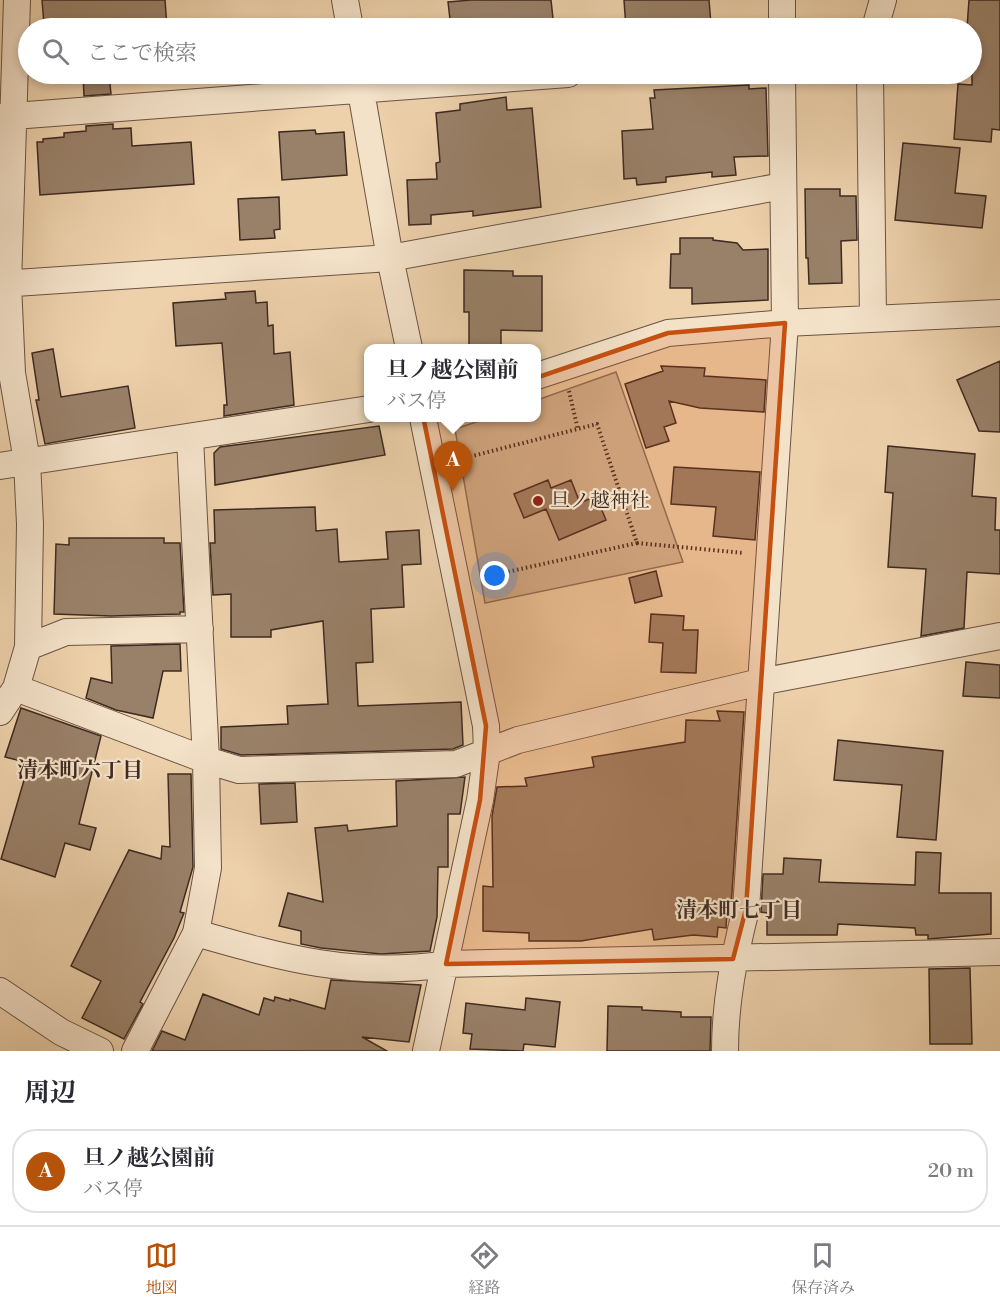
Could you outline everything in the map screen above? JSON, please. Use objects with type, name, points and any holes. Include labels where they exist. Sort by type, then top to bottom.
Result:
[{"type":"street","points":[[0,712],[16,688],[28,646],[30,524],[27,461],[12,373],[4,284],[7,116],[17,0]]},
{"type":"street","points":[[345,0],[348,18]]},
{"type":"street","points":[[782,0],[782,18]]},
{"type":"street","points":[[878,18],[883,0]]},
{"type":"street","points":[[7,116],[339,84]]},
{"type":"street","points":[[360,84],[390,258],[408,344]]},
{"type":"street","points":[[725,1051],[725,1009],[733,958],[746,909],[785,323],[782,84]]},
{"type":"street","points":[[870,84],[873,318]]},
{"type":"street","points":[[4,284],[390,258],[783,186]]},
{"type":"street","points":[[541,375],[668,333],[785,323],[1000,314]]},
{"type":"street","points":[[0,466],[190,438],[364,409]]},
{"type":"street","points":[[424,422],[486,726],[487,752],[480,800],[426,1051]]},
{"type":"street","points":[[135,1051],[196,933],[208,868],[206,760],[190,438]]},
{"type":"street","points":[[28,646],[66,632],[200,629]]},
{"type":"street","points":[[16,688],[206,760],[239,770],[456,764],[518,740],[760,682],[1000,636]]},
{"type":"street","points":[[196,933],[277,956],[344,968],[407,970],[446,964],[1000,952]]},
{"type":"street","points":[[0,991],[61,1032],[100,1051]]},
{"type":"path","points":[[564,367],[578,430]]},
{"type":"path","points":[[433,466],[597,424],[637,543]]},
{"type":"path","points":[[458,583],[637,543],[769,556]]},
{"type":"highlighted area","points":[[785,323],[746,909],[733,959],[446,964],[480,800],[486,726],[421,406],[450,407],[668,333]]},
{"type":"shaded area","points":[[616,372],[683,562],[485,603],[455,429],[476,422],[541,422],[541,399]]},
{"type":"building","points":[[42,0],[165,0],[166,18],[43,18]]},
{"type":"building","points":[[551,0],[553,18],[450,18],[448,2]]},
{"type":"building","points":[[624,0],[709,0],[710,18],[625,18]]},
{"type":"building","points":[[969,0],[1000,0],[1000,130],[992,129],[991,142],[954,139],[958,84],[982,84],[982,18],[968,18]]},
{"type":"building","points":[[83,84],[110,84],[111,94],[84,96]]},
{"type":"building","points":[[749,85],[749,89],[766,88],[768,156],[734,157],[736,175],[712,177],[712,172],[666,177],[666,182],[637,185],[636,178],[624,179],[622,131],[653,129],[650,98],[655,98],[654,90]]},
{"type":"building","points":[[506,97],[507,110],[532,108],[541,207],[473,216],[473,211],[431,215],[431,224],[409,225],[407,180],[437,179],[436,163],[440,162],[436,113],[460,110],[460,104]]},
{"type":"building","points":[[113,124],[113,129],[131,128],[132,146],[191,142],[194,184],[40,195],[37,142],[43,142],[43,139],[64,137],[64,133],[86,131],[86,126]]},
{"type":"building","points":[[315,130],[316,134],[344,132],[347,175],[282,180],[279,132]]},
{"type":"building","points":[[903,143],[960,148],[955,193],[986,196],[982,228],[895,220]]},
{"type":"building","points":[[805,189],[840,189],[840,196],[856,196],[857,240],[841,241],[842,283],[809,284],[808,258],[806,258]]},
{"type":"building","points":[[279,197],[280,229],[274,230],[275,238],[240,240],[238,199]]},
{"type":"building","points":[[680,238],[713,238],[713,240],[737,243],[743,250],[768,249],[768,300],[692,304],[692,288],[670,288],[671,254],[680,254]]},
{"type":"building","points":[[464,270],[513,271],[513,276],[542,276],[542,331],[501,330],[501,344],[469,344],[469,312],[464,312]]},
{"type":"building","points":[[255,291],[256,303],[267,302],[268,326],[273,325],[274,354],[290,352],[294,405],[224,416],[224,405],[227,405],[222,343],[176,346],[173,303],[226,299],[225,293]]},
{"type":"building","points":[[53,349],[61,397],[128,386],[135,428],[45,444],[36,400],[39,400],[32,353]]},
{"type":"building","points":[[1000,361],[1000,432],[979,431],[957,380]]},
{"type":"building","points":[[661,366],[705,368],[704,376],[766,380],[764,412],[700,408],[669,401],[676,423],[664,427],[669,441],[646,448],[625,384],[663,371]]},
{"type":"building","points":[[379,426],[385,455],[215,485],[214,453],[220,447]]},
{"type":"building","points":[[888,446],[975,454],[972,496],[996,498],[995,530],[1000,530],[1000,574],[967,572],[964,628],[921,636],[926,569],[888,567],[893,493],[885,492]]},
{"type":"building","points":[[674,467],[760,472],[755,540],[713,536],[716,507],[671,504]]},
{"type":"building","points":[[548,480],[551,488],[571,480],[580,503],[596,496],[606,520],[559,540],[546,509],[524,518],[514,494]]},
{"type":"building","points":[[315,507],[316,531],[337,529],[339,562],[388,559],[386,532],[419,530],[421,564],[402,565],[404,607],[371,609],[373,662],[356,663],[358,706],[461,702],[463,745],[453,749],[241,755],[221,749],[221,727],[288,724],[287,706],[328,704],[323,621],[271,630],[271,637],[231,637],[231,594],[213,595],[210,543],[215,543],[214,510]]},
{"type":"building","points":[[69,538],[164,538],[164,543],[180,543],[184,612],[111,616],[54,614],[56,544],[69,545]]},
{"type":"building","points":[[656,571],[662,596],[635,603],[629,578]]},
{"type":"building","points":[[651,614],[684,616],[683,630],[698,630],[696,673],[661,672],[663,643],[649,642]]},
{"type":"building","points":[[180,644],[181,671],[163,671],[153,718],[116,710],[86,698],[91,678],[112,683],[111,646]]},
{"type":"building","points":[[966,662],[1000,665],[1000,698],[963,696]]},
{"type":"building","points":[[21,708],[101,736],[79,824],[96,828],[90,850],[65,843],[55,877],[1,859],[29,763],[5,757]]},
{"type":"building","points":[[717,711],[744,712],[731,907],[727,911],[726,928],[718,927],[717,937],[693,935],[654,940],[652,929],[581,941],[529,941],[529,933],[483,931],[483,886],[493,887],[492,816],[497,787],[527,786],[525,778],[594,767],[592,757],[685,742],[686,720],[720,721]]},
{"type":"building","points":[[838,740],[943,751],[936,840],[897,837],[902,785],[834,780]]},
{"type":"building","points":[[168,774],[191,774],[193,867],[180,912],[184,913],[174,938],[140,1002],[143,1004],[124,1039],[82,1018],[101,981],[71,966],[129,850],[161,859],[162,846],[170,847]]},
{"type":"building","points":[[465,777],[460,814],[448,814],[448,867],[438,867],[437,917],[430,951],[381,954],[321,948],[301,944],[301,931],[279,926],[288,893],[323,902],[315,828],[347,825],[348,831],[397,826],[396,781]]},
{"type":"building","points":[[295,783],[297,822],[261,824],[259,784]]},
{"type":"building","points":[[916,852],[941,853],[939,893],[991,893],[991,934],[928,939],[928,935],[916,935],[915,928],[838,924],[837,935],[767,935],[767,913],[761,912],[763,874],[783,874],[784,858],[821,860],[819,882],[915,885]]},
{"type":"building","points":[[970,968],[972,1044],[930,1044],[929,969]]},
{"type":"building","points":[[331,980],[421,985],[409,1042],[362,1037],[387,1051],[152,1051],[162,1031],[185,1040],[203,994],[259,1015],[264,998],[274,1001],[275,997],[325,1009]]},
{"type":"building","points":[[526,998],[560,1002],[555,1047],[524,1044],[523,1051],[470,1049],[472,1034],[463,1033],[466,1003],[525,1010]]},
{"type":"building","points":[[608,1006],[681,1012],[681,1017],[711,1017],[710,1051],[607,1051]]},
{"type":"place","name":"旦ノ越公園前","points":[[453,491]]},
{"type":"place","name":"旦ノ越神社","points":[[538,501]]},
{"type":"district","name":"清本町六丁目","points":[[80,771]]},
{"type":"district","name":"清本町七丁目","points":[[739,911]]}]
